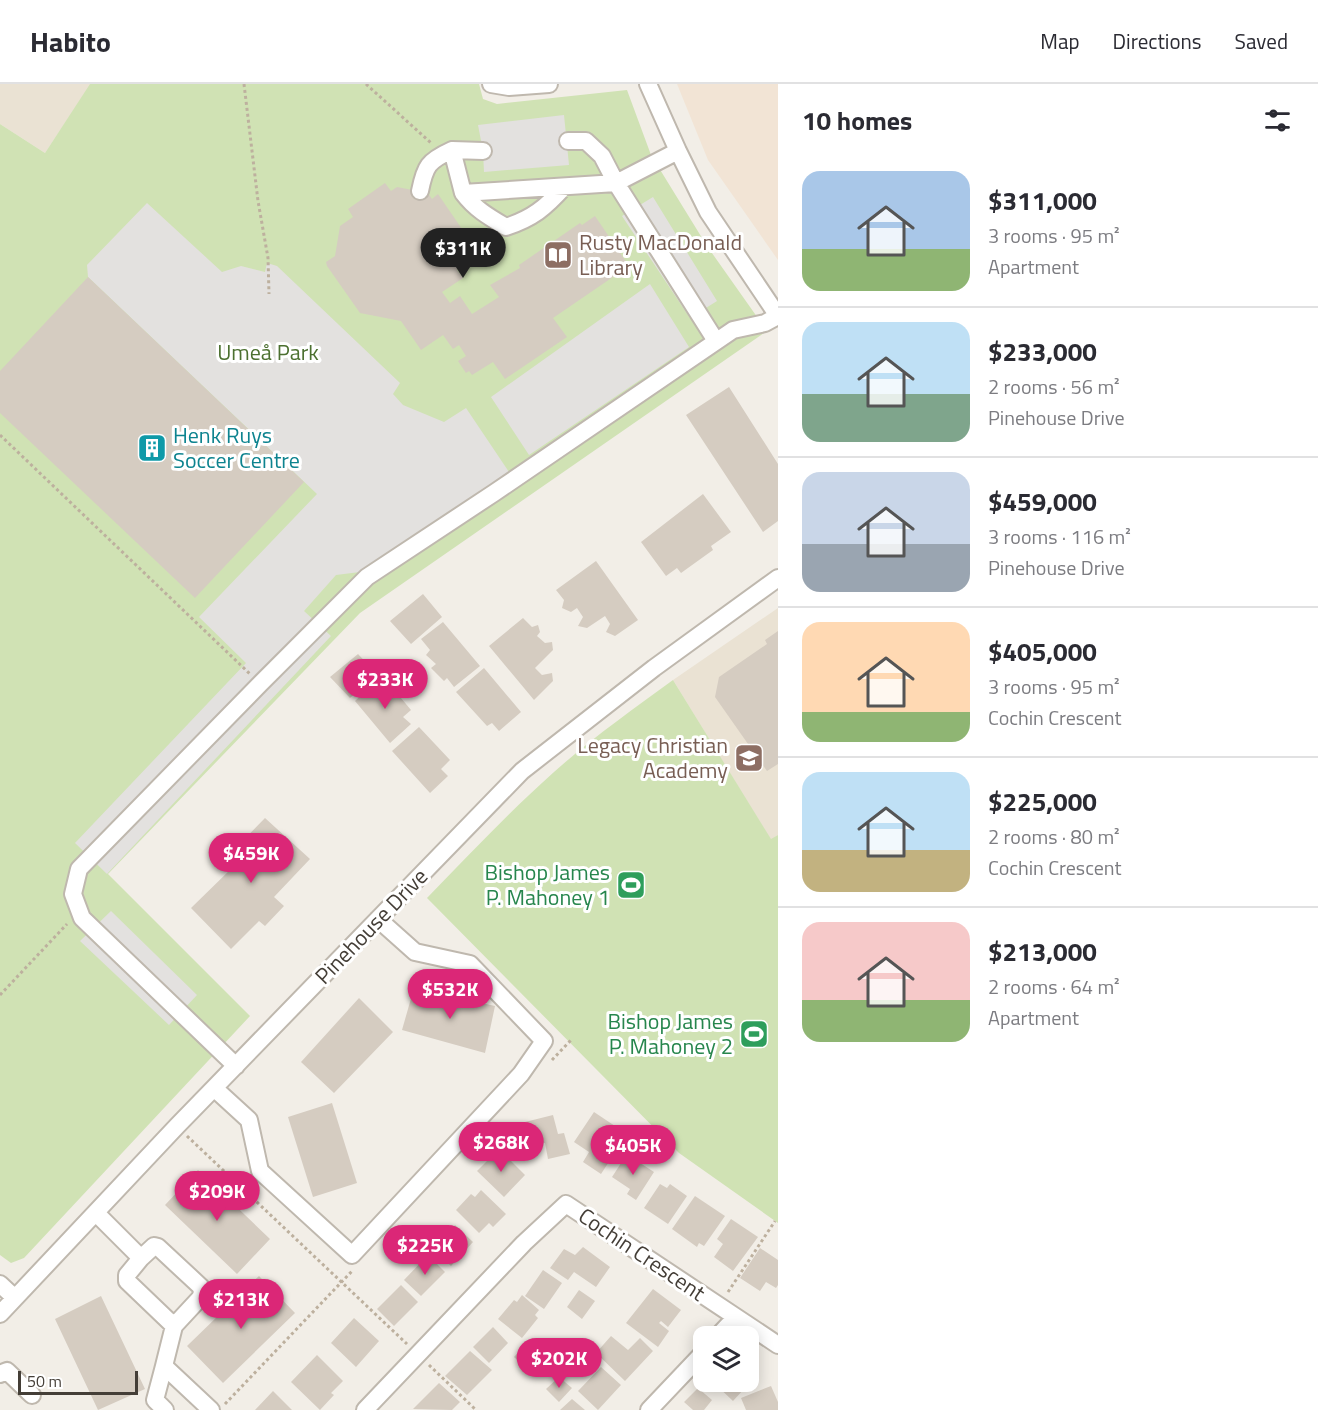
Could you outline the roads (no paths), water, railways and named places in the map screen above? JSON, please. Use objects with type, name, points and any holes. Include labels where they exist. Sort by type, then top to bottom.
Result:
[{"type":"street","points":[[492,84],[509,87],[549,84]]},
{"type":"street","points":[[236,1065],[82,918],[73,894],[80,869],[367,577],[733,330],[765,323],[778,316],[708,212],[648,84]]},
{"type":"street","points":[[568,141],[586,141],[602,156],[616,183],[716,341]]},
{"type":"street","points":[[420,191],[424,171],[445,154],[483,151]]},
{"type":"street","points":[[463,193],[616,183],[678,151]]},
{"type":"street","points":[[445,154],[456,171],[463,193],[472,205],[487,217],[506,227],[528,220],[549,204],[564,187]]},
{"type":"street","name":"Pinehouse Drive","points":[[0,1314],[177,1126],[522,771],[654,668],[778,578]]},
{"type":"street","points":[[214,1088],[249,1120],[260,1171],[352,1255],[521,1074],[544,1041],[470,964],[415,952],[378,919]]},
{"type":"street","name":"Cochin Crescent","points":[[365,1410],[524,1243],[566,1204],[778,1345]]},
{"type":"street","points":[[96,1213],[141,1258]]},
{"type":"street","points":[[165,1410],[154,1400],[174,1326],[202,1293],[201,1287],[158,1247],[154,1246],[126,1275],[128,1281],[174,1326]]},
{"type":"street","points":[[0,1284],[15,1298]]},
{"type":"street","points":[[727,1326],[736,1317]]},
{"type":"street","points":[[649,1410],[693,1364]]},
{"type":"street","points":[[164,1366],[211,1410]]},
{"type":"street","points":[[0,1374],[7,1371],[12,1374],[32,1395]]},
{"type":"place","name":"Rusty MacDonald Library","points":[[558,255]]},
{"type":"place","name":"Henk Ruys Soccer Centre","points":[[152,448]]},
{"type":"place","name":"Legacy Christian Academy","points":[[749,758]]},
{"type":"place","name":"Bishop James P. Mahoney 1","points":[[631,885]]},
{"type":"place","name":"Bishop James P. Mahoney 2","points":[[754,1034]]},
{"type":"park label","name":"Umeå Park","points":[[268,352]]}]
